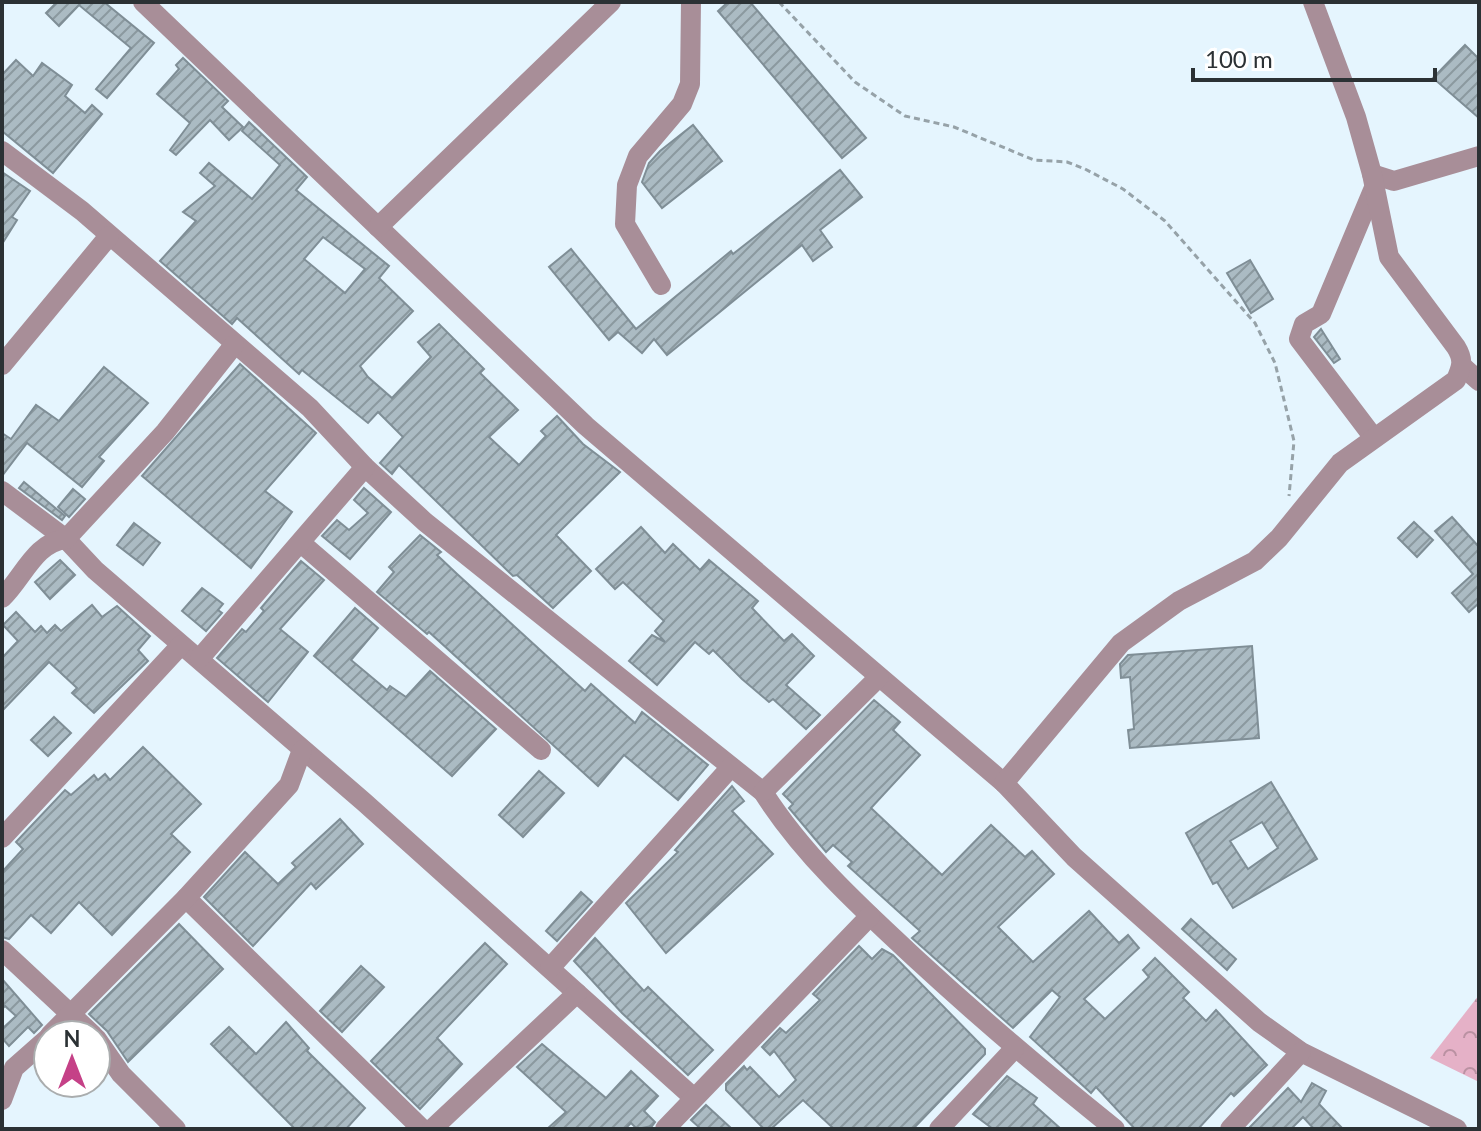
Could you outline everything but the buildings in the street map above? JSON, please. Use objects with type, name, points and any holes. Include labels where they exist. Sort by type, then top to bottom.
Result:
[{"type":"street","points":[[143,2],[586,426],[1004,783],[1074,857],[1259,1022],[1301,1052],[1457,1129]]},
{"type":"street","points":[[378,227],[611,2]]},
{"type":"street","points":[[661,285],[625,224],[627,185],[638,156],[682,104],[690,84],[691,2]]},
{"type":"street","points":[[1004,783],[1121,643],[1179,601],[1255,561],[1279,538],[1340,463],[1456,380],[1462,366],[1462,356],[1456,347],[1389,257],[1356,117],[1313,2]]},
{"type":"street","points":[[2,151],[109,236],[310,408],[365,467],[479,567],[621,676],[763,792],[783,824],[870,916],[1014,1049],[1115,1129]]},
{"type":"street","points":[[1373,182],[1394,181],[1479,156]]},
{"type":"street","points":[[1373,182],[1321,314],[1304,324],[1299,339],[1374,438]]},
{"type":"street","points":[[2,365],[109,236]]},
{"type":"street","points":[[2,598],[48,543],[66,539],[165,432],[234,345]]},
{"type":"street","points":[[1462,366],[1479,381]]},
{"type":"street","points":[[200,658],[365,467]]},
{"type":"street","points":[[2,491],[66,539],[181,645],[200,658],[694,1098]]},
{"type":"street","points":[[301,543],[541,750]]},
{"type":"street","points":[[2,838],[181,645]]},
{"type":"street","points":[[763,792],[879,677]]},
{"type":"street","points":[[65,1019],[186,898],[289,785],[302,750]]},
{"type":"street","points":[[550,968],[731,767]]},
{"type":"street","points":[[186,898],[422,1129]]},
{"type":"street","points":[[665,1129],[870,916]]},
{"type":"street","points":[[2,950],[77,1019]]},
{"type":"street","points":[[432,1129],[577,993]]},
{"type":"street","points":[[939,1129],[1014,1049]]},
{"type":"street","points":[[2,1100],[14,1068],[32,1052]]},
{"type":"street","points":[[1230,1129],[1301,1052]]},
{"type":"street","points":[[112,1061],[121,1074],[176,1129]]},
{"type":"path","points":[[779,2],[855,82],[905,116],[954,127],[1034,160],[1067,162],[1085,169],[1123,189],[1165,221],[1255,323],[1275,363],[1294,441],[1286,508]]},
{"type":"green space","points":[[1479,995],[1479,1082],[1430,1058]]}]
